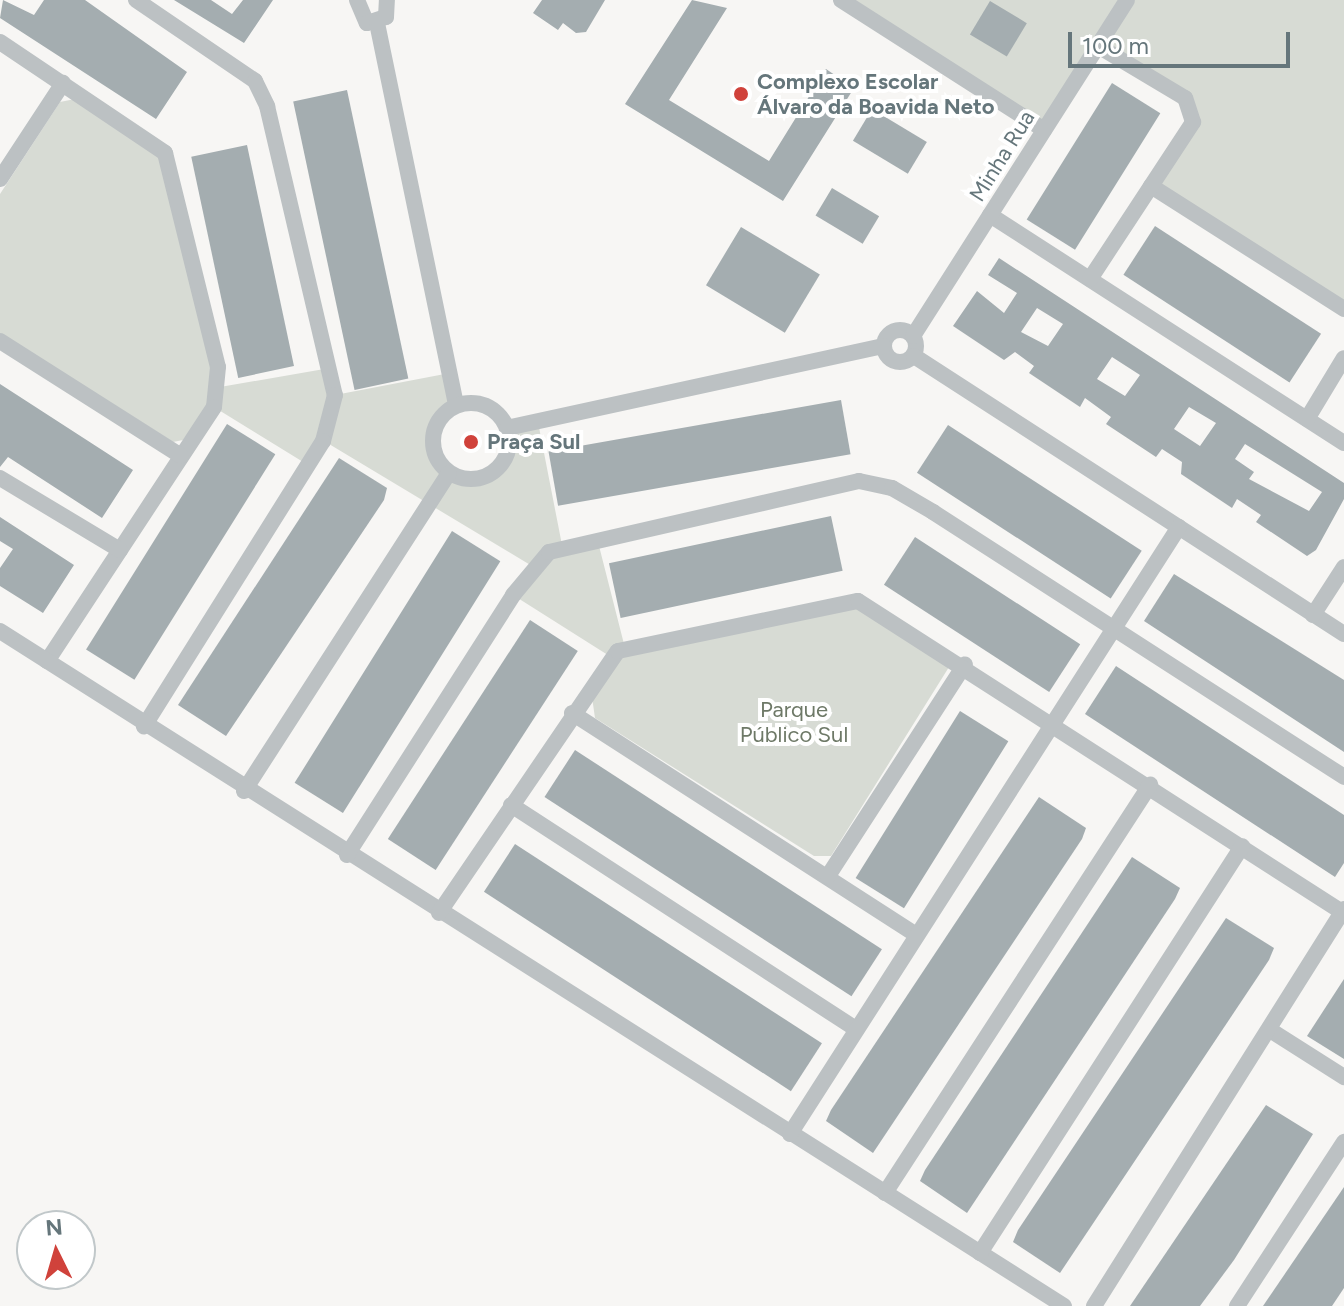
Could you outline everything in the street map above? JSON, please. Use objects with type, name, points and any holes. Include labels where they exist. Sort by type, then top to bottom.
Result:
[{"type":"street","points":[[136,0],[224,56],[261,93],[335,395],[323,441],[144,726]]},
{"type":"street","points":[[357,0],[358,17],[377,23]]},
{"type":"street","points":[[387,0],[377,23],[456,405]]},
{"type":"street","points":[[841,0],[1044,130]]},
{"type":"street","name":"Minha Rua","points":[[913,336],[1127,0]]},
{"type":"street","points":[[0,42],[156,142],[173,169],[220,387],[181,456],[47,661]]},
{"type":"street","points":[[1090,279],[1193,122],[1192,108],[1098,46]]},
{"type":"street","points":[[0,179],[63,83]]},
{"type":"street","points":[[1151,186],[1344,309]]},
{"type":"street","points":[[990,215],[1344,443]]},
{"type":"street","points":[[507,428],[883,346],[895,330],[913,336],[914,356]]},
{"type":"street","points":[[0,341],[181,456]]},
{"type":"street","points":[[883,346],[895,362],[914,356]]},
{"type":"street","points":[[914,356],[1344,634]]},
{"type":"street","points":[[1307,419],[1344,358]]},
{"type":"street","points":[[456,405],[491,408],[507,428],[508,452],[494,472],[471,479],[449,473],[435,456],[433,432],[456,405]]},
{"type":"street","points":[[244,791],[449,473]]},
{"type":"street","points":[[0,478],[120,550]]},
{"type":"street","points":[[347,855],[533,566],[562,546],[832,486],[876,483],[1115,629],[1344,777]]},
{"type":"street","points":[[790,1134],[1056,724],[1179,527]]},
{"type":"street","points":[[1313,615],[1344,567]]},
{"type":"street","points":[[439,913],[572,713],[618,651],[836,602],[880,609],[1343,910],[1094,1306]]},
{"type":"street","points":[[0,631],[244,791],[1064,1306]]},
{"type":"street","points":[[828,876],[965,664]]},
{"type":"street","points":[[572,713],[917,935]]},
{"type":"street","points":[[885,1193],[1150,785]]},
{"type":"street","points":[[511,805],[856,1029]]},
{"type":"street","points":[[980,1253],[1242,846]]},
{"type":"street","points":[[1270,1030],[1344,1077]]},
{"type":"street","points":[[1237,1306],[1344,1142]]},
{"type":"green space","points":[[841,0],[1344,0],[1344,309],[1151,186],[1192,108],[1098,47],[1044,130]]},
{"type":"green space","name":"Parque Público Sul","points":[[75,99],[162,159],[220,387],[330,368],[335,395],[450,373],[456,405],[438,421],[432,445],[449,473],[471,479],[502,463],[507,428],[538,422],[562,545],[597,538],[625,648],[856,608],[949,667],[831,856],[814,856],[595,718],[592,697],[611,657],[513,595],[532,566],[324,441],[308,465],[209,404],[183,440],[173,442],[0,333],[0,194],[60,102]]},
{"type":"building","points":[[3,0],[34,15],[44,0],[85,0],[187,72],[156,119],[0,18]]},
{"type":"building","points":[[174,0],[211,0],[232,14],[243,0],[273,0],[244,43]]},
{"type":"building","points":[[542,0],[605,0],[586,32],[576,33],[563,23],[558,30],[533,13]]},
{"type":"building","points":[[692,0],[727,8],[669,100],[769,161],[826,69],[854,88],[783,201],[625,104]]},
{"type":"building","points":[[990,1],[1027,23],[1007,57],[970,34]]},
{"type":"building","points":[[1112,83],[1160,113],[1075,250],[1027,220]]},
{"type":"building","points":[[347,90],[408,379],[355,390],[293,101]]},
{"type":"building","points":[[872,109],[927,142],[908,174],[853,141]]},
{"type":"building","points":[[247,145],[294,366],[238,378],[191,157]]},
{"type":"building","points":[[832,188],[879,216],[863,244],[816,215]]},
{"type":"building","points":[[1155,226],[1321,334],[1289,382],[1123,275]]},
{"type":"building","points":[[741,227],[820,274],[785,333],[706,285]]},
{"type":"building","points":[[999,258],[1344,483],[1344,499],[1316,550],[1307,556],[1256,522],[1261,515],[1237,499],[1232,508],[1181,474],[1182,462],[1162,449],[1156,457],[1106,424],[1111,417],[1085,398],[1080,407],[1029,373],[1034,366],[1015,352],[1004,360],[953,326],[977,291],[1004,313],[1017,293],[988,275]],"holes":[[[1037,308],[1063,324],[1048,346],[1021,332]],[[1112,357],[1140,375],[1125,396],[1097,379]],[[1189,407],[1216,423],[1200,446],[1174,429]],[[1245,444],[1322,492],[1309,511],[1249,479],[1254,472],[1235,459]]]},
{"type":"building","points":[[0,384],[133,470],[102,518],[8,457],[0,467]]},
{"type":"building","points":[[841,400],[851,454],[558,506],[549,452]]},
{"type":"building","points":[[227,424],[275,454],[134,680],[86,650]]},
{"type":"building","points":[[948,425],[1142,551],[1111,599],[917,473]]},
{"type":"building","points":[[339,458],[387,488],[384,500],[226,736],[178,705]]},
{"type":"building","points":[[831,516],[843,571],[621,618],[609,563]]},
{"type":"building","points":[[0,517],[74,565],[43,613],[0,586],[0,568],[13,549],[0,541]]},
{"type":"building","points":[[452,531],[500,561],[343,813],[295,783]]},
{"type":"building","points":[[915,537],[1080,644],[1049,692],[884,585]]},
{"type":"building","points":[[1174,574],[1344,680],[1344,752],[1144,621]]},
{"type":"building","points":[[530,620],[578,651],[436,870],[388,839]]},
{"type":"building","points":[[1116,666],[1344,815],[1344,863],[1335,877],[1085,714]]},
{"type":"building","points":[[960,711],[1008,741],[904,908],[856,878]]},
{"type":"building","points":[[575,750],[882,949],[851,996],[545,797]]},
{"type":"building","points":[[1039,797],[1086,828],[1082,839],[873,1153],[826,1121],[831,1110]]},
{"type":"building","points":[[515,844],[822,1043],[791,1091],[484,892]]},
{"type":"building","points":[[1132,857],[1180,888],[1175,899],[967,1213],[920,1181],[925,1170]]},
{"type":"building","points":[[1226,918],[1274,948],[1269,960],[1060,1273],[1013,1242],[1018,1230]]},
{"type":"building","points":[[1344,979],[1344,1059],[1307,1036]]},
{"type":"building","points":[[1266,1105],[1313,1134],[1234,1260],[1200,1306],[1130,1306]]},
{"type":"building","points":[[1344,1187],[1344,1288],[1332,1306],[1263,1306]]},
{"type":"place","name":"Complexo Escolar Álvaro da Boavida Neto","points":[[741,94]]},
{"type":"place","name":"Praça Sul","points":[[471,442]]}]
